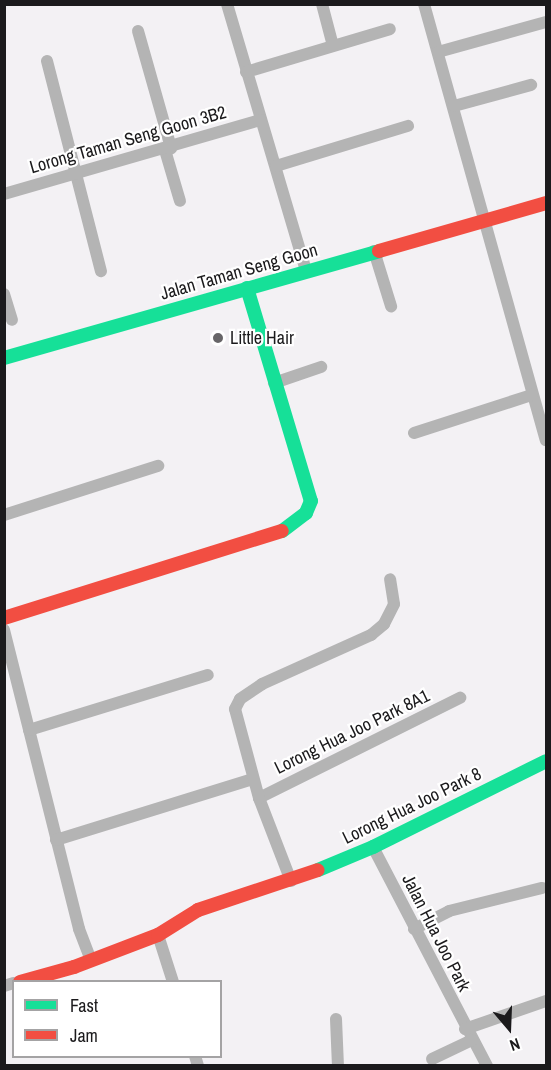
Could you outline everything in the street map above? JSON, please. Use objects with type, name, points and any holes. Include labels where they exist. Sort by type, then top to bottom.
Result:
[{"type":"street","points":[[227,4],[306,271]]},
{"type":"street","points":[[322,4],[333,46]]},
{"type":"street","points":[[424,4],[546,440]]},
{"type":"street","points":[[438,52],[546,22]]},
{"type":"street","points":[[246,72],[390,29]]},
{"type":"street","points":[[138,31],[180,201]]},
{"type":"street","points":[[47,61],[101,270]]},
{"type":"street","points":[[454,105],[531,85]]},
{"type":"street","name":"Lorong Taman Seng Goon 3B2","points":[[4,194],[168,149],[261,120]]},
{"type":"street","points":[[276,166],[408,126]]},
{"type":"street","name":"Jalan Taman Seng Goon","points":[[4,358],[546,203]]},
{"type":"street","points":[[374,251],[391,306]]},
{"type":"street","points":[[4,618],[242,545],[288,529],[300,520],[311,501],[247,288]]},
{"type":"street","points":[[4,294],[12,320]]},
{"type":"street","points":[[274,383],[321,367]]},
{"type":"street","points":[[414,433],[532,395]]},
{"type":"street","points":[[4,515],[158,466]]},
{"type":"street","points":[[291,881],[259,798],[235,709],[240,699],[262,684],[371,635],[384,624],[394,603],[390,579]]},
{"type":"street","points":[[4,630],[79,929],[91,960]]},
{"type":"street","points":[[29,730],[208,675]]},
{"type":"street","name":"Lorong Hua Joo Park 8A1","points":[[259,798],[460,698]]},
{"type":"street","name":"Lorong Hua Joo Park 8","points":[[23,980],[91,960],[158,935],[198,910],[291,881],[372,847],[546,761]]},
{"type":"street","points":[[56,840],[253,779]]},
{"type":"street","name":"Jalan Hua Joo Park","points":[[372,847],[465,1029],[487,1065]]},
{"type":"street","points":[[414,929],[449,910],[542,888]]},
{"type":"street","points":[[158,935],[173,980]]},
{"type":"street","points":[[465,1029],[546,1001]]},
{"type":"street","points":[[336,1019],[338,1065]]},
{"type":"street","points":[[432,1059],[472,1040]]},
{"type":"traffic: fast","points":[[4,358],[379,251]]},
{"type":"traffic: fast","points":[[247,288],[311,501],[306,513],[282,531]]},
{"type":"traffic: fast","points":[[318,870],[373,847],[546,761]]},
{"type":"traffic: jam","points":[[379,251],[546,203]]},
{"type":"traffic: jam","points":[[4,618],[282,531]]},
{"type":"traffic: jam","points":[[27,980],[74,967],[158,935],[198,910],[318,870]]},
{"type":"place","name":"Little Hair","points":[[218,338]]}]
